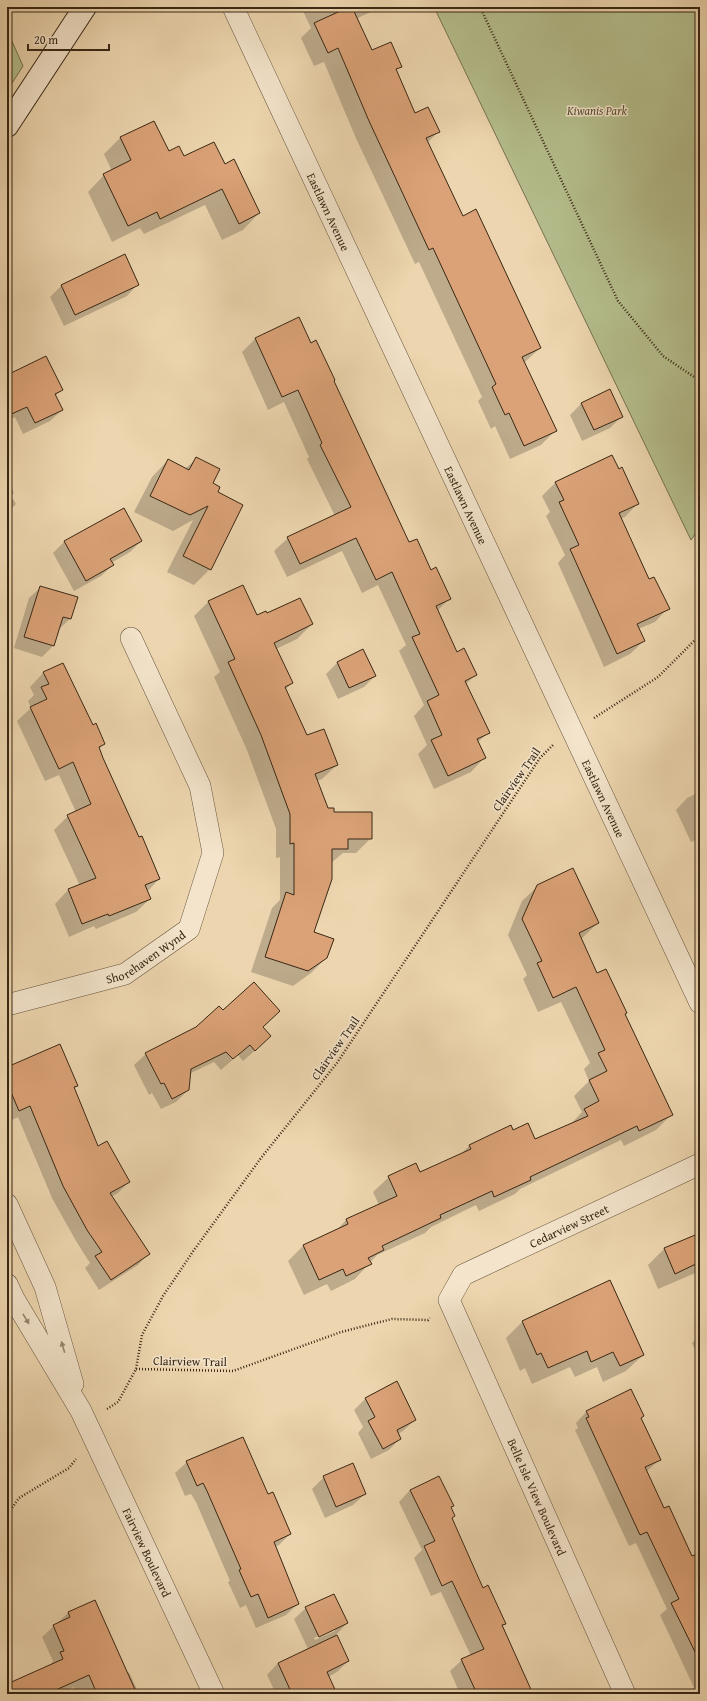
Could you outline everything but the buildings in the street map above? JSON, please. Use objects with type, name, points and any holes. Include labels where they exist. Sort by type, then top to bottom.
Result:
[{"type":"main road","points":[[7,126],[85,7]]},
{"type":"street","name":"Eastlawn Avenue","points":[[233,7],[700,1002]]},
{"type":"street","name":"Shorehaven Wynd","points":[[7,1005],[125,974],[189,929],[213,853],[200,786],[131,638]]},
{"type":"street","name":"Cedarview Street","points":[[449,1300],[463,1275],[700,1164]]},
{"type":"street","name":"Fairview Boulevard","points":[[7,1204],[45,1287],[81,1411]]},
{"type":"street","name":"Fairview Boulevard","points":[[7,1284],[14,1299],[81,1411],[214,1694]]},
{"type":"street","name":"Belle Isle View Boulevard","points":[[449,1300],[625,1694]]},
{"type":"path","points":[[480,7],[618,301],[663,356],[700,381]]},
{"type":"path","points":[[590,721],[658,677],[698,638],[700,629]]},
{"type":"path","name":"Clairview Trail","points":[[104,1411],[118,1402],[136,1369],[142,1335],[172,1282],[261,1158],[337,1063],[518,790],[540,758],[554,744]]},
{"type":"path","name":"Clairview Trail","points":[[136,1369],[233,1371],[341,1332],[392,1320],[428,1320]]},
{"type":"path","points":[[7,1514],[19,1498],[69,1468],[78,1456]]},
{"type":"green space","name":"Kiwanis Park","points":[[434,7],[700,7],[700,527],[691,540]]},
{"type":"green space","points":[[7,30],[23,66],[7,91]]}]
